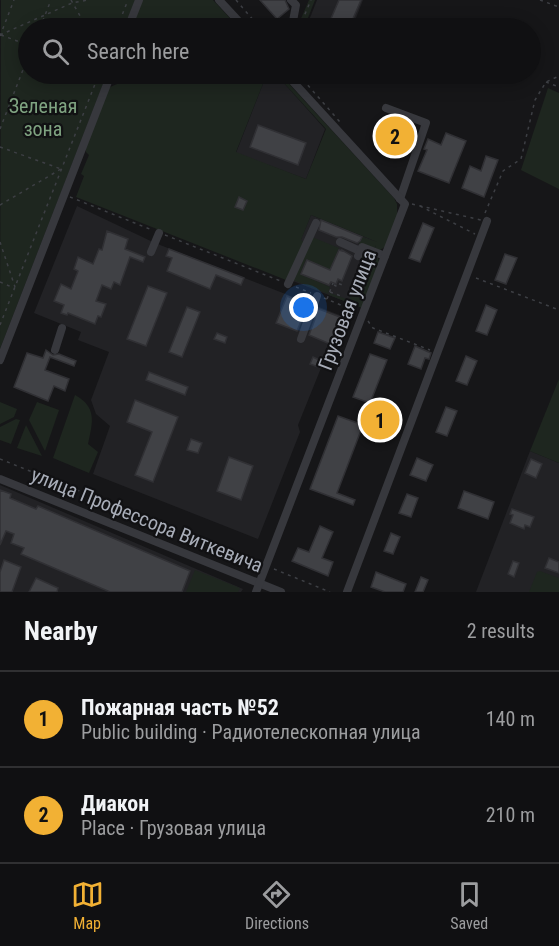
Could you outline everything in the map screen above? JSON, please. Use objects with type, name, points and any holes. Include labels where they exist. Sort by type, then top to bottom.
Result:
[{"type":"street","points":[[132,18],[139,0]]},
{"type":"street","points":[[219,0],[236,18]]},
{"type":"street","points":[[291,0],[296,5],[294,18]]},
{"type":"street","points":[[0,360],[107,84]]},
{"type":"street","points":[[295,84],[403,201]]},
{"type":"street","name":"Грузовая улица","points":[[257,588],[385,256],[426,123],[386,108]]},
{"type":"street","points":[[347,592],[487,221]]},
{"type":"street","points":[[288,284],[316,223]]},
{"type":"street","points":[[151,252],[159,233]]},
{"type":"street","points":[[340,243],[359,254],[362,247],[385,256]]},
{"type":"street","points":[[313,307],[317,296]]},
{"type":"street","points":[[301,339],[309,317]]},
{"type":"street","points":[[56,350],[62,328]]},
{"type":"street","name":"улица Профессора Виткевича","points":[[0,478],[257,588],[281,592]]},
{"type":"path","points":[[0,35],[14,0]]},
{"type":"path","points":[[44,18],[51,0]]},
{"type":"path","points":[[38,18],[72,1],[88,0]]},
{"type":"path","points":[[121,18],[128,0]]},
{"type":"path","points":[[236,0],[251,18]]},
{"type":"path","points":[[303,18],[311,0]]},
{"type":"path","points":[[540,0],[559,7]]},
{"type":"path","points":[[72,1],[81,18]]},
{"type":"path","points":[[0,35],[18,27]]},
{"type":"path","points":[[0,35],[18,41]]},
{"type":"path","points":[[403,201],[481,220],[503,171],[521,159],[535,100],[546,82],[559,76]]},
{"type":"path","points":[[546,82],[559,87]]},
{"type":"path","points":[[0,129],[18,83]]},
{"type":"path","points":[[0,325],[95,84]]},
{"type":"path","points":[[0,147],[62,169]]},
{"type":"path","points":[[0,205],[62,169]]},
{"type":"path","points":[[64,195],[326,299],[363,315],[373,328],[438,353]]},
{"type":"path","points":[[416,204],[481,237]]},
{"type":"path","points":[[0,242],[15,288]]},
{"type":"path","points":[[476,278],[559,310]]},
{"type":"path","points":[[0,282],[15,288]]},
{"type":"path","points":[[326,299],[335,283],[345,286]]},
{"type":"path","points":[[330,292],[340,296]]},
{"type":"path","points":[[0,459],[330,592]]},
{"type":"shaded area","points":[[317,0],[363,0],[356,18],[310,18]]},
{"type":"shaded area","points":[[263,84],[285,84],[325,129],[306,179],[236,153]]},
{"type":"shaded area","points":[[77,206],[155,243],[342,316],[298,425],[300,432],[258,539],[93,474],[110,426],[96,414],[91,400],[109,352],[78,340],[81,332],[34,313]]},
{"type":"shaded area","points":[[311,215],[377,242],[352,304],[285,278]]},
{"type":"shaded area","points":[[530,451],[559,463],[559,592],[476,592]]},
{"type":"shaded area","points":[[0,485],[243,589],[241,592],[0,592]]},
{"type":"green space","name":"Зеленая зона","points":[[1,0],[135,0],[128,18],[18,18],[18,84],[103,84],[0,349]]},
{"type":"green space","points":[[142,0],[213,0],[230,18],[134,18]]},
{"type":"green space","points":[[309,0],[315,0],[308,18],[301,18]]},
{"type":"green space","points":[[117,84],[263,84],[236,152],[306,179],[326,129],[285,84],[289,84],[394,198],[397,204],[397,217],[385,247],[374,250],[376,245],[373,250],[359,244],[362,237],[377,242],[311,215],[301,240],[305,243],[286,280],[76,197],[84,176],[81,174],[89,155],[85,146],[108,88]]},
{"type":"green space","points":[[548,88],[559,93],[559,189],[521,170]]},
{"type":"green space","points":[[312,237],[339,248],[330,270],[306,259],[300,274],[330,287],[328,294],[293,280]]},
{"type":"green space","points":[[365,252],[372,253],[371,258],[373,254],[379,262],[362,308],[329,295],[330,293],[349,300],[364,262],[360,258]]},
{"type":"green space","points":[[559,379],[559,463],[530,451]]},
{"type":"green space","points":[[75,395],[87,405],[92,416],[88,444],[98,452],[89,473],[53,458]]},
{"type":"green space","points":[[0,402],[17,409],[14,417],[0,424]]},
{"type":"green space","points":[[37,402],[59,410],[45,451],[29,420]]},
{"type":"green space","points":[[16,419],[20,420],[11,444],[0,440],[0,427]]},
{"type":"green space","points":[[26,425],[42,456],[17,448]]},
{"type":"green space","points":[[195,570],[240,588],[238,592],[186,592]]},
{"type":"green space","points":[[537,572],[559,578],[559,592],[529,592]]},
{"type":"building","points":[[260,0],[285,0],[289,9],[276,18]]},
{"type":"building","points":[[339,0],[361,0],[353,18],[331,18]]},
{"type":"building","points":[[382,121],[415,134],[408,152],[375,139]]},
{"type":"building","points":[[258,125],[306,143],[298,165],[250,147]]},
{"type":"building","points":[[446,133],[466,141],[449,183],[418,171],[427,150],[424,149],[428,139],[441,145]]},
{"type":"building","points":[[486,156],[498,160],[484,197],[462,188],[470,166],[481,171]]},
{"type":"building","points":[[239,197],[247,201],[243,210],[235,207]]},
{"type":"building","points":[[321,220],[362,237],[357,243],[319,230]]},
{"type":"building","points":[[423,223],[434,228],[420,262],[409,258]]},
{"type":"building","points":[[107,231],[128,239],[125,249],[145,257],[143,262],[130,257],[120,285],[114,282],[111,289],[102,285],[96,301],[106,304],[101,317],[98,316],[95,324],[68,313],[67,315],[61,313],[64,305],[54,301],[61,284],[71,289],[78,271],[74,269],[78,257],[93,264],[99,249],[102,250]]},
{"type":"building","points":[[169,249],[244,278],[241,285],[216,275],[210,289],[167,271],[172,258],[166,256]]},
{"type":"building","points":[[339,250],[352,256],[342,281],[338,279],[336,284],[331,282],[329,285],[301,274],[307,260],[330,270]]},
{"type":"building","points":[[505,254],[517,258],[506,284],[495,280]]},
{"type":"building","points":[[148,286],[167,293],[146,346],[127,339]]},
{"type":"building","points":[[287,296],[308,305],[309,311],[304,314],[297,331],[276,323]]},
{"type":"building","points":[[486,305],[497,310],[487,335],[476,331]]},
{"type":"building","points":[[187,307],[200,312],[182,357],[169,352]]},
{"type":"building","points":[[319,309],[340,317],[330,344],[309,335],[315,319],[313,313]]},
{"type":"building","points":[[378,332],[395,338],[390,349],[374,343]]},
{"type":"building","points":[[217,333],[227,337],[225,343],[214,339]]},
{"type":"building","points":[[415,346],[431,353],[429,359],[425,358],[421,369],[408,364]]},
{"type":"building","points":[[46,350],[53,355],[59,354],[76,361],[74,366],[50,357],[45,370],[69,379],[65,391],[54,386],[48,401],[14,387],[27,353],[43,358]]},
{"type":"building","points":[[370,354],[387,360],[370,403],[353,397]]},
{"type":"building","points":[[466,356],[477,361],[467,385],[456,381]]},
{"type":"building","points":[[313,357],[323,362],[321,368],[310,364]]},
{"type":"building","points":[[149,372],[188,387],[185,395],[146,380]]},
{"type":"building","points":[[135,400],[178,417],[153,482],[135,475],[152,432],[127,422]]},
{"type":"building","points":[[446,407],[457,411],[447,436],[436,432]]},
{"type":"building","points":[[338,416],[363,425],[337,493],[355,500],[353,505],[310,489]]},
{"type":"building","points":[[191,439],[202,443],[198,453],[187,450]]},
{"type":"building","points":[[229,457],[253,466],[241,500],[217,491]]},
{"type":"building","points":[[417,458],[433,465],[426,481],[410,475]]},
{"type":"building","points":[[531,459],[542,464],[536,478],[525,473]]},
{"type":"building","points":[[0,490],[11,494],[10,498],[36,509],[38,506],[190,571],[182,592],[110,592],[21,554],[24,548],[11,543],[14,534],[6,531],[0,545]]},
{"type":"building","points":[[464,491],[494,502],[488,519],[458,508]]},
{"type":"building","points":[[407,494],[418,498],[411,517],[399,513]]},
{"type":"building","points":[[512,509],[534,517],[530,527],[525,525],[524,529],[510,523],[513,515],[510,514]]},
{"type":"building","points":[[320,526],[333,532],[322,558],[333,562],[328,576],[292,561],[298,548],[309,552]]},
{"type":"building","points":[[391,533],[400,537],[393,554],[384,551]]},
{"type":"building","points":[[549,558],[559,562],[559,573],[545,568]]},
{"type":"building","points":[[4,560],[21,567],[12,592],[0,592],[0,572]]},
{"type":"building","points":[[513,561],[519,563],[514,577],[508,574]]},
{"type":"building","points":[[376,572],[406,584],[403,592],[385,592],[371,587]]},
{"type":"building","points":[[421,577],[428,580],[423,592],[415,592]]},
{"type":"building","points":[[36,578],[58,588],[57,592],[29,592]]},
{"type":"place","name":"Диакон","points":[[395,136]]},
{"type":"place","name":"Пожарная часть №52","points":[[380,420]]}]
